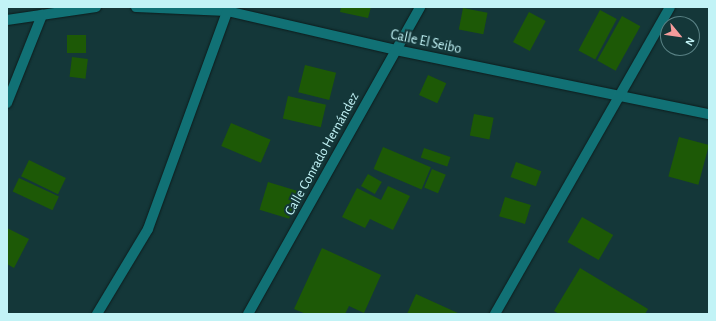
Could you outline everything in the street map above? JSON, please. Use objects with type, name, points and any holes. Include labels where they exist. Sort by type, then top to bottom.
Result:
[{"type":"street","points":[[7,20],[96,7]]},
{"type":"street","name":"Calle El Seibo","points":[[136,7],[228,9],[396,50],[709,114]]},
{"type":"street","name":"Calle Conrado Hernández","points":[[248,314],[420,7]]},
{"type":"street","points":[[495,314],[621,96],[670,7]]},
{"type":"street","points":[[97,314],[148,229],[228,9]]},
{"type":"street","points":[[7,103],[42,15]]},
{"type":"building","points":[[341,7],[371,7],[368,18],[340,12]]},
{"type":"building","points":[[463,8],[488,13],[483,34],[459,30]]},
{"type":"building","points":[[600,10],[617,19],[595,60],[578,51]]},
{"type":"building","points":[[529,12],[546,21],[530,51],[513,42]]},
{"type":"building","points":[[622,16],[640,26],[616,71],[597,61]]},
{"type":"building","points":[[67,35],[86,35],[86,53],[67,53]]},
{"type":"building","points":[[72,57],[88,59],[85,79],[70,77]]},
{"type":"building","points":[[305,65],[336,73],[329,100],[298,92]]},
{"type":"building","points":[[428,75],[446,83],[437,103],[419,95]]},
{"type":"building","points":[[288,96],[326,105],[321,127],[283,118]]},
{"type":"building","points":[[474,114],[494,118],[489,139],[470,136]]},
{"type":"building","points":[[231,123],[271,140],[261,163],[221,146]]},
{"type":"building","points":[[679,137],[709,145],[698,185],[668,177]]},
{"type":"building","points":[[383,147],[431,167],[421,189],[374,169]]},
{"type":"building","points":[[424,148],[450,157],[447,167],[421,157]]},
{"type":"building","points":[[29,160],[66,178],[58,194],[21,176]]},
{"type":"building","points":[[516,162],[541,171],[536,186],[511,177]]},
{"type":"building","points":[[432,169],[446,175],[438,193],[424,187]]},
{"type":"building","points":[[368,174],[382,182],[375,194],[361,186]]},
{"type":"building","points":[[19,178],[59,197],[53,210],[13,192]]},
{"type":"building","points":[[268,182],[298,191],[289,219],[260,210]]},
{"type":"building","points":[[388,186],[410,196],[393,230],[370,219],[365,228],[342,217],[357,188],[381,200]]},
{"type":"building","points":[[505,197],[531,205],[525,224],[499,216]]},
{"type":"building","points":[[582,217],[613,235],[599,260],[568,242]]},
{"type":"building","points":[[7,228],[29,239],[14,268],[7,264]]},
{"type":"building","points":[[322,248],[381,275],[364,313],[349,306],[345,314],[306,314],[294,309]]},
{"type":"building","points":[[580,268],[648,309],[645,314],[559,314],[554,311]]},
{"type":"building","points":[[416,294],[460,314],[407,314]]}]
